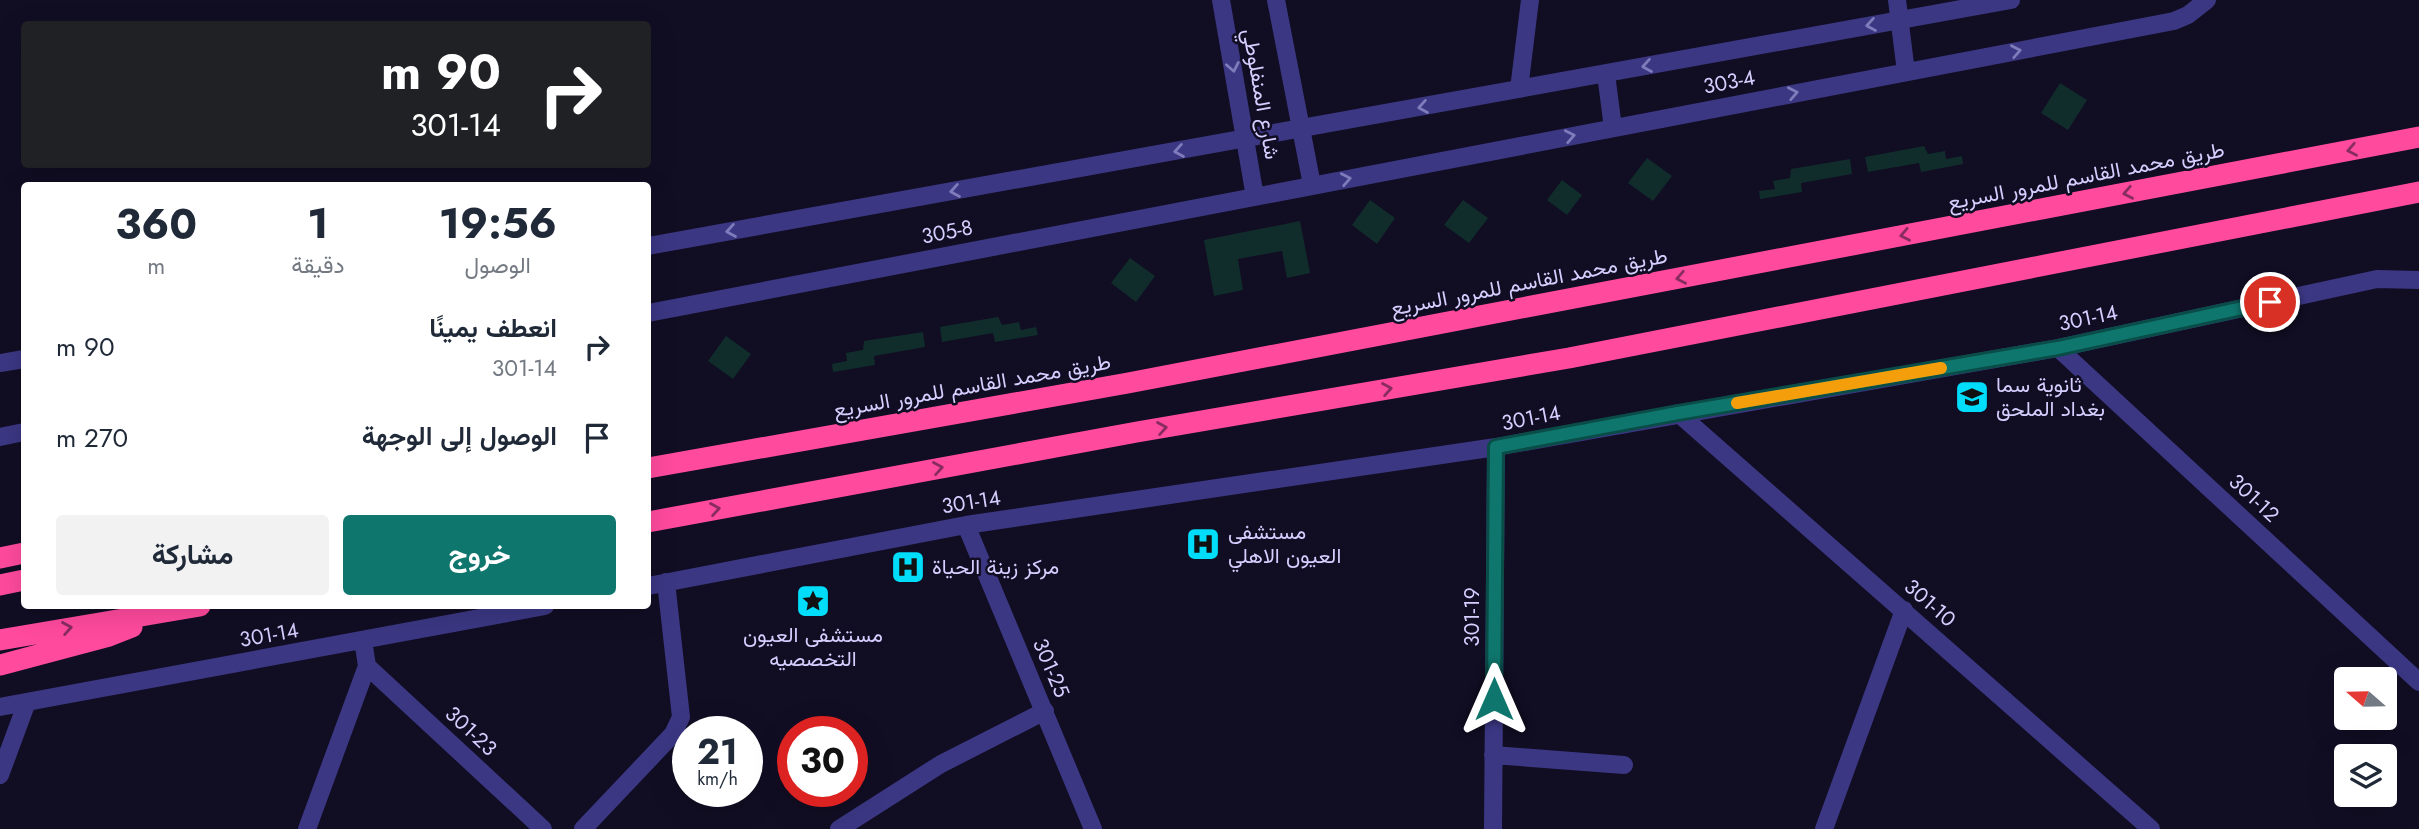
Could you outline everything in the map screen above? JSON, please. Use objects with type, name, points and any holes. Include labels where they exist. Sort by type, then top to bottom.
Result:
[{"type":"highway","name":"طريق محمد القاسم للمرور السريع","points":[[651,467],[1155,378],[2419,138]]},
{"type":"highway","points":[[651,521],[1137,432],[1569,358],[2419,192]]},
{"type":"highway","points":[[0,558],[21,554]]},
{"type":"highway","points":[[0,585],[21,581]]},
{"type":"highway","points":[[0,640],[181,609]]},
{"type":"highway","points":[[0,666],[109,636],[168,611]]},
{"type":"street","name":"شارع المنفلوطي","points":[[1221,0],[1255,197]]},
{"type":"street","name":"شارع المنفلوطي","points":[[1276,0],[1312,185]]},
{"type":"street","points":[[1519,89],[1530,0]]},
{"type":"street","points":[[1897,0],[1906,72]]},
{"type":"street","name":"303-4","points":[[1246,139],[2011,0]]},
{"type":"street","name":"303-4","points":[[1255,197],[2174,21],[2188,15],[2207,0]]},
{"type":"street","points":[[1606,74],[1613,128]]},
{"type":"street","name":"305-8","points":[[651,245],[1246,139]]},
{"type":"street","name":"305-8","points":[[651,312],[1255,197]]},
{"type":"street","name":"301-14","points":[[651,585],[966,525],[1496,447],[2058,348],[2376,279],[2419,280]]},
{"type":"street","name":"301-12","points":[[2058,348],[2419,682]]},
{"type":"street","points":[[0,363],[21,360]]},
{"type":"street","name":"301-10","points":[[1678,413],[2151,829]]},
{"type":"street","points":[[0,437],[21,433]]},
{"type":"street","name":"301-19","points":[[1493,829],[1496,447]]},
{"type":"street","name":"301-25","points":[[966,525],[1093,829]]},
{"type":"street","points":[[583,829],[673,734],[681,718],[666,582]]},
{"type":"street","name":"301-14","points":[[0,707],[529,609]]},
{"type":"street","points":[[1824,829],[1904,610]]},
{"type":"street","points":[[307,829],[367,666],[363,640]]},
{"type":"street","name":"301-23","points":[[367,666],[543,829]]},
{"type":"street","points":[[0,775],[27,702]]},
{"type":"street","points":[[839,829],[940,764],[1045,711]]},
{"type":"street","points":[[1493,755],[1624,765]]},
{"type":"green space","points":[[2060,83],[2087,100],[2068,130],[2041,113]]},
{"type":"green space","points":[[1924,146],[1928,154],[1945,151],[1946,159],[1962,156],[1963,164],[1921,172],[1919,163],[1868,172],[1865,157]]},
{"type":"green space","points":[[1647,158],[1672,176],[1653,201],[1628,183]]},
{"type":"green space","points":[[1850,159],[1852,174],[1801,183],[1802,192],[1760,199],[1759,191],[1775,189],[1773,181],[1790,178],[1791,169]]},
{"type":"green space","points":[[1562,180],[1582,195],[1567,215],[1547,200]]},
{"type":"green space","points":[[1370,200],[1395,218],[1377,244],[1352,225]]},
{"type":"green space","points":[[1463,200],[1488,218],[1469,243],[1444,225]]},
{"type":"green space","points":[[1300,221],[1310,273],[1287,278],[1282,251],[1238,259],[1243,290],[1214,296],[1204,240]]},
{"type":"green space","points":[[1130,258],[1155,276],[1136,302],[1111,283]]},
{"type":"green space","points":[[998,317],[1002,325],[1019,322],[1021,330],[1036,327],[1038,335],[995,342],[993,333],[942,342],[940,327]]},
{"type":"green space","points":[[923,332],[925,347],[874,356],[875,365],[833,372],[832,364],[847,361],[846,353],[863,350],[864,341]]},
{"type":"green space","points":[[726,336],[751,354],[733,379],[708,361]]},
{"type":"slow traffic","points":[[1737,403],[1941,368]]},
{"type":"place","name":"ثانوية سما بغداد الملحق","points":[[1972,397]]},
{"type":"place","name":"مستشفى العيون الاهلي","points":[[1203,544]]},
{"type":"place","name":"مركز زينة الحياة","points":[[908,567]]},
{"type":"place","name":"مستشفى العيون التخصصيه","points":[[813,601]]},
{"type":"route","points":[[1494,699],[1496,447],[2058,348],[2270,302]]}]
